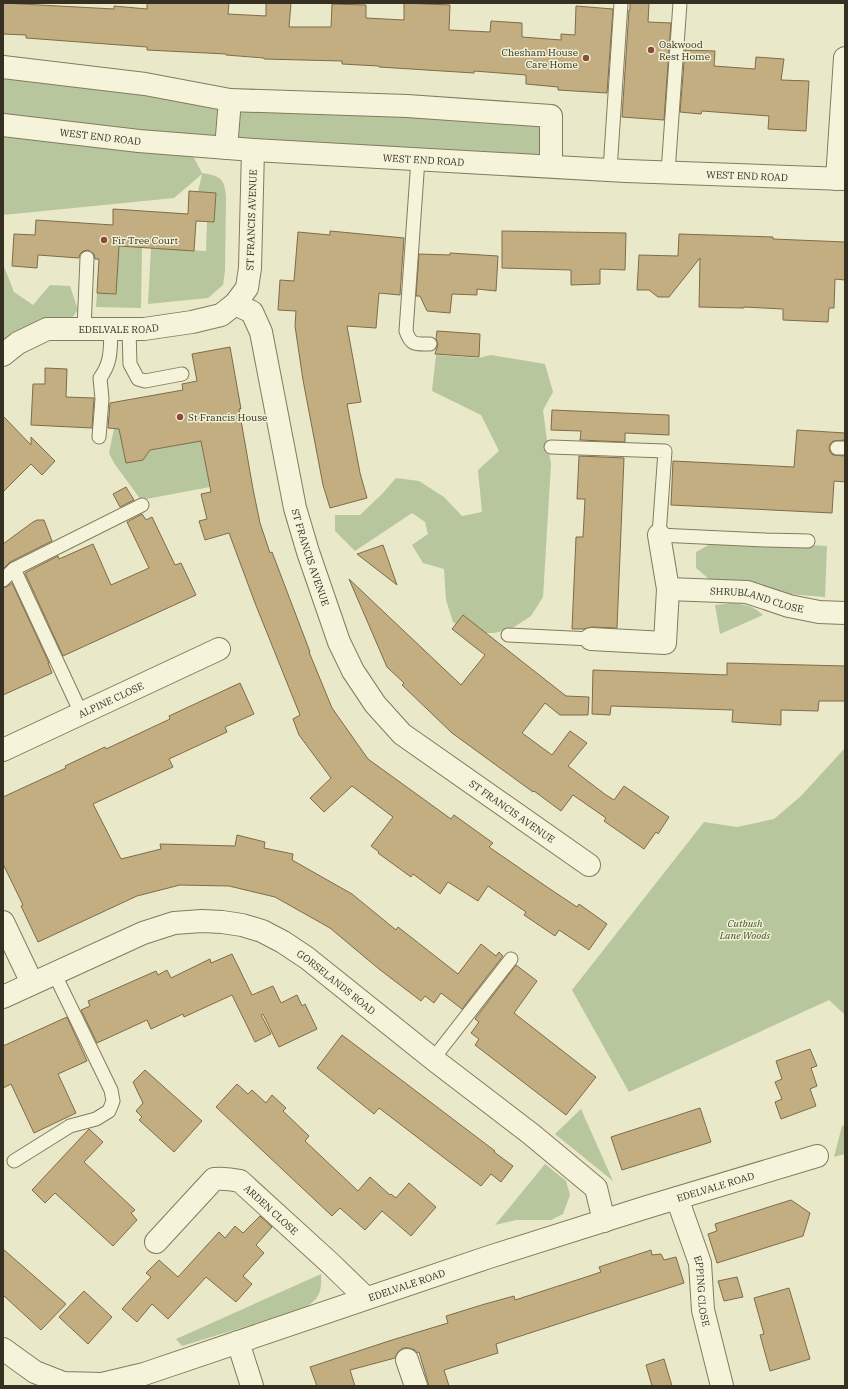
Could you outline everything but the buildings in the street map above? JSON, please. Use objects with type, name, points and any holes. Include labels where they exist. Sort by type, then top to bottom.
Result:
[{"type":"street","points":[[841,179],[845,58]]},
{"type":"street","points":[[3,67],[145,84],[230,100],[406,106],[551,116],[551,166]]},
{"type":"street","points":[[226,148],[230,100]]},
{"type":"street","name":"WEST END ROAD","points":[[3,125],[139,141],[253,150],[610,170],[841,179]]},
{"type":"street","name":"ST FRANCIS AVENUE","points":[[253,150],[250,268],[247,288],[235,304],[252,312],[261,332],[295,508],[338,642],[353,671],[375,704],[402,734],[589,865]]},
{"type":"street","name":"EDELVALE ROAD","points":[[3,355],[18,343],[48,329],[144,329],[192,322],[221,315],[235,304]]},
{"type":"street","points":[[591,639],[665,643],[668,589],[660,535]]},
{"type":"street","name":"SHRUBLAND CLOSE","points":[[668,589],[747,592],[790,606],[819,612],[845,613]]},
{"type":"street","name":"ALPINE CLOSE","points":[[3,750],[219,648]]},
{"type":"street","name":"GORSELANDS ROAD","points":[[3,997],[143,933],[174,923],[202,921],[242,926],[262,931],[303,955],[433,1059],[531,1134],[596,1188],[604,1221]]},
{"type":"street","points":[[3,922],[32,983]]},
{"type":"street","name":"EDELVALE ROAD","points":[[3,1348],[35,1372],[62,1384],[102,1384],[144,1374],[366,1298],[677,1198],[817,1156]]},
{"type":"street","name":"ARDEN CLOSE","points":[[156,1242],[214,1179],[227,1178],[240,1181],[366,1298]]},
{"type":"street","name":"EPPING CLOSE","points":[[677,1198],[700,1263],[703,1310],[722,1386]]},
{"type":"street","points":[[238,1342],[252,1386]]},
{"type":"street","points":[[407,1360],[416,1386]]},
{"type":"lane","points":[[610,170],[621,3]]},
{"type":"lane","points":[[668,172],[680,3]]},
{"type":"lane","points":[[418,159],[406,331],[409,339],[414,343],[430,344]]},
{"type":"lane","points":[[84,329],[87,258]]},
{"type":"lane","points":[[120,330],[130,364],[138,379],[145,381],[182,374]]},
{"type":"lane","points":[[99,437],[102,399],[100,378],[107,368],[110,355],[120,330]]},
{"type":"lane","points":[[551,447],[665,451],[660,535],[808,541]]},
{"type":"lane","points":[[3,580],[14,569],[142,506]]},
{"type":"lane","points":[[14,569],[81,713]]},
{"type":"lane","points":[[508,635],[591,639]]},
{"type":"lane","points":[[433,1059],[511,959]]},
{"type":"lane","points":[[14,1161],[70,1126],[96,1119],[103,1115],[109,1111],[113,1101],[111,1090],[54,973]]},
{"type":"green space","points":[[3,67],[145,84],[551,116],[551,166],[187,145],[202,173],[213,175],[223,182],[226,197],[225,271],[223,285],[208,298],[148,304],[151,248],[206,251],[207,222],[214,222],[216,193],[198,192],[202,174],[174,198],[3,215]]},
{"type":"green space","points":[[119,246],[142,247],[141,308],[96,307],[97,293],[116,294]]},
{"type":"green space","points":[[3,264],[14,292],[33,305],[50,285],[70,286],[78,310],[68,323],[3,343]]},
{"type":"green space","points":[[436,355],[479,358],[491,355],[545,364],[553,392],[543,410],[551,464],[543,597],[531,616],[511,629],[487,633],[481,639],[453,622],[446,600],[444,569],[423,563],[412,545],[428,534],[425,522],[412,513],[355,551],[335,531],[335,515],[360,515],[396,478],[419,481],[444,497],[462,516],[482,512],[478,470],[499,451],[481,415],[432,391]]},
{"type":"green space","points":[[119,428],[124,455],[134,462],[143,460],[150,450],[201,441],[210,487],[141,500],[114,463],[109,453],[114,429]]},
{"type":"green space","points":[[714,542],[782,543],[827,546],[825,597],[776,593],[709,579],[696,568],[696,552]]},
{"type":"green space","points":[[732,603],[749,606],[763,615],[720,634],[715,605]]},
{"type":"green space","name":"Cutbush Lane Woods","points":[[845,748],[845,1015],[829,1000],[629,1092],[572,990],[704,822],[737,827],[774,819],[801,796]]},
{"type":"green space","points":[[581,1109],[613,1181],[555,1134]]},
{"type":"green space","points":[[845,1125],[845,1154],[834,1157],[842,1126]]},
{"type":"green space","points":[[545,1164],[566,1181],[570,1195],[563,1214],[551,1220],[516,1220],[495,1225]]},
{"type":"green space","points":[[321,1274],[320,1291],[316,1299],[302,1309],[182,1346],[176,1339]]},
{"type":"place","name":"Oakwood Rest Home","points":[[651,50]]},
{"type":"place","name":"Chesham House Care Home","points":[[586,58]]},
{"type":"place","name":"Fir Tree Court","points":[[104,240]]},
{"type":"place","name":"St Francis House","points":[[180,417]]}]
